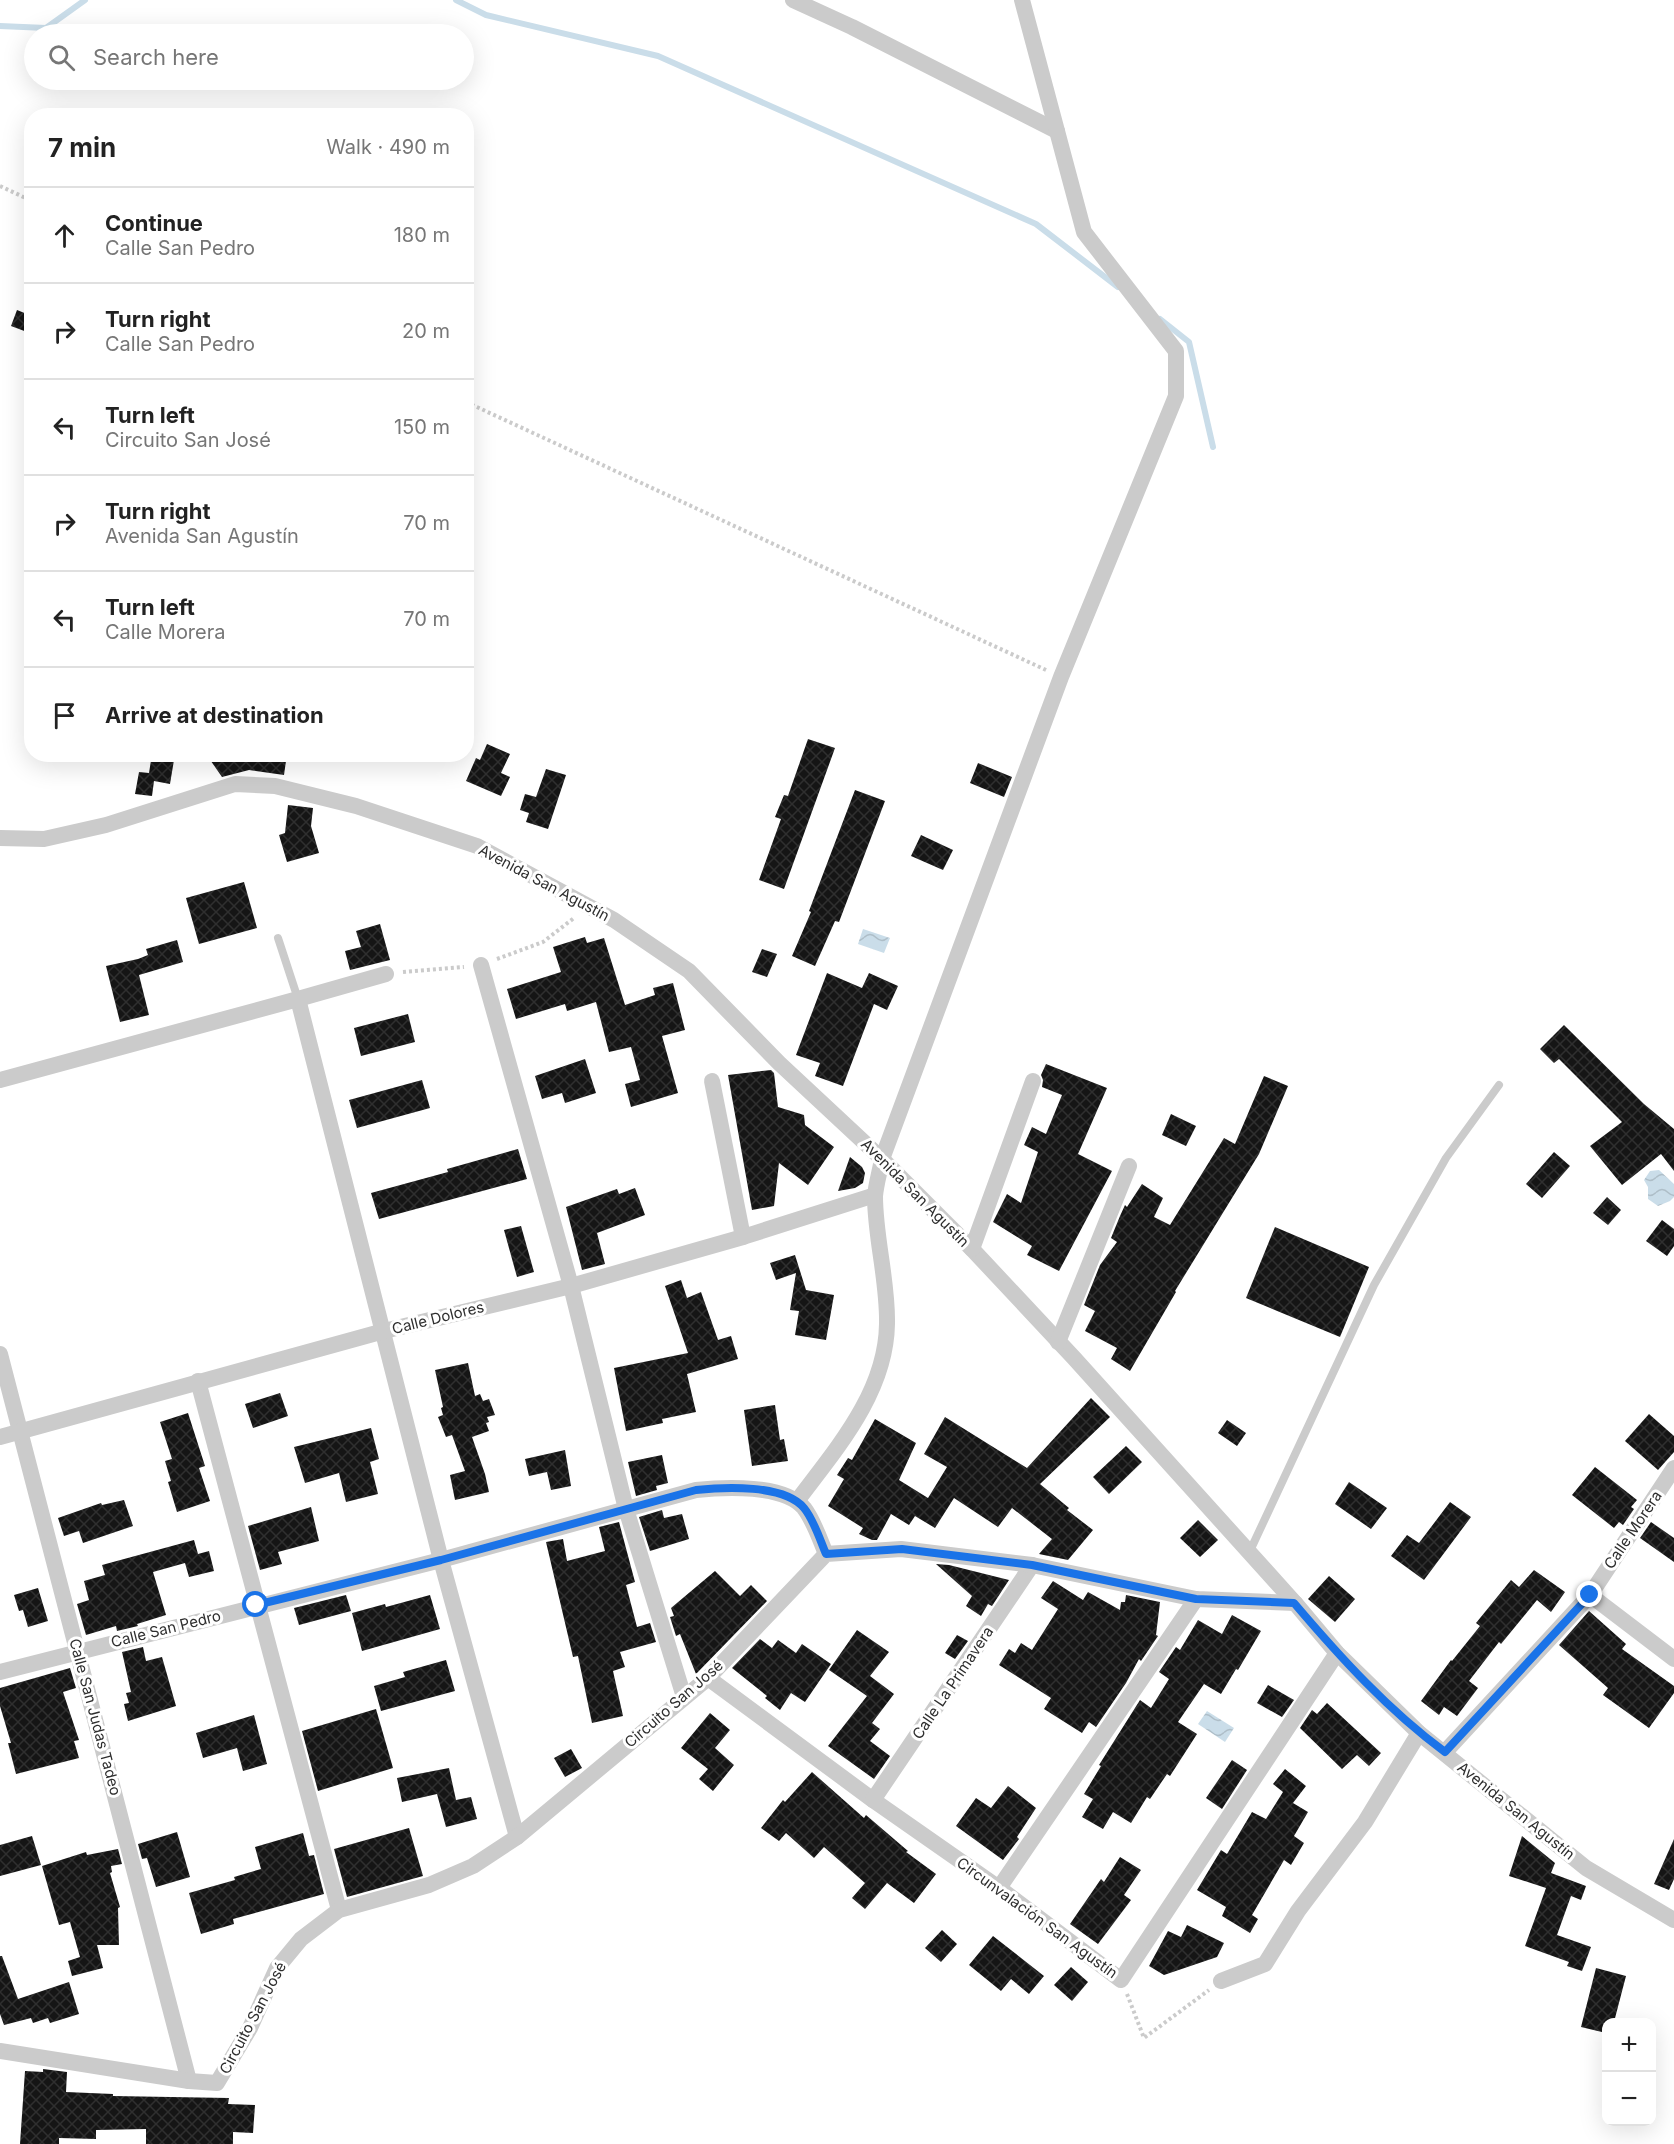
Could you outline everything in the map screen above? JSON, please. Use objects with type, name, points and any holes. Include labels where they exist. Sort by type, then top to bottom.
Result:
[{"type":"street","points":[[793,0],[852,27],[1057,131]]},
{"type":"street","points":[[1022,0],[1084,232],[1176,351],[1176,396],[1061,677],[882,1160],[875,1194],[887,1324],[884,1355],[874,1386],[848,1432],[796,1501],[805,1509],[826,1554],[902,1549],[1032,1565],[1196,1599],[1294,1603]]},
{"type":"street","name":"Avenida San Agustín","points":[[0,838],[45,839],[235,784],[275,786],[356,806],[477,846],[614,920],[689,971],[779,1063],[972,1249],[1249,1553],[1336,1653],[1419,1733],[1586,1868],[1674,1920]]},
{"type":"street","points":[[481,965],[571,1286],[627,1509],[684,1697]]},
{"type":"street","points":[[0,1080],[386,974]]},
{"type":"street","points":[[298,999],[441,1560],[517,1838]]},
{"type":"street","points":[[712,1081],[743,1238]]},
{"type":"street","points":[[972,1249],[1034,1081]]},
{"type":"street","points":[[1058,1342],[1129,1166]]},
{"type":"street","name":"Calle Dolores","points":[[0,1437],[384,1331],[571,1286],[743,1238],[875,1194]]},
{"type":"street","name":"Calle San Judas Tadeo","points":[[0,1354],[189,2081]]},
{"type":"street","points":[[198,1381],[339,1910]]},
{"type":"street","name":"Calle Morera","points":[[1445,1752],[1590,1595],[1674,1468]]},
{"type":"street","name":"Calle San Pedro","points":[[0,1672],[256,1605],[441,1560],[696,1490],[726,1486],[776,1493],[796,1501]]},
{"type":"street","name":"Circuito San José","points":[[189,2081],[217,2083],[250,2028],[277,1968],[301,1939],[339,1910],[429,1885],[473,1866],[517,1838],[708,1678],[826,1554]]},
{"type":"street","name":"Calle La Primavera","points":[[873,1800],[1032,1565]]},
{"type":"street","points":[[1590,1595],[1674,1659]]},
{"type":"street","points":[[999,1888],[1196,1599]]},
{"type":"street","points":[[1121,1980],[1336,1653]]},
{"type":"street","name":"Circunvalación San Agustín","points":[[708,1678],[873,1800],[999,1888],[1121,1980]]},
{"type":"street","points":[[1221,1981],[1265,1964],[1299,1911],[1365,1822],[1419,1733]]},
{"type":"street","points":[[0,2051],[189,2081]]},
{"type":"lane","points":[[278,938],[298,999]]},
{"type":"lane","points":[[1249,1553],[1374,1284],[1446,1158],[1499,1085]]},
{"type":"path","points":[[0,186],[24,197]]},
{"type":"path","points":[[474,406],[1061,677]]},
{"type":"path","points":[[386,974],[481,965],[543,942],[589,906]]},
{"type":"path","name":"Circunvalación San Agustín","points":[[1121,1980],[1144,2038],[1221,1981]]},
{"type":"water","points":[[863,929],[890,938],[884,953],[858,944]]},
{"type":"water","points":[[1659,1170],[1674,1184],[1674,1197],[1658,1206],[1648,1199],[1648,1187],[1644,1180],[1650,1171]]},
{"type":"water","points":[[1207,1711],[1234,1728],[1225,1742],[1198,1724]]},
{"type":"building","points":[[17,310],[24,313],[24,331],[11,326]]},
{"type":"building","points":[[808,739],[835,748],[784,889],[759,880],[781,819],[775,817],[784,795],[788,796]]},
{"type":"building","points":[[487,744],[510,754],[501,773],[510,777],[501,796],[466,781],[476,758],[480,760]]},
{"type":"building","points":[[151,762],[174,762],[170,784],[154,781],[152,796],[135,794],[139,772],[149,773]]},
{"type":"building","points":[[212,762],[286,762],[284,775],[249,770],[222,777]]},
{"type":"building","points":[[978,763],[1012,777],[1004,797],[970,783]]},
{"type":"building","points":[[546,769],[566,775],[548,829],[526,822],[529,813],[520,810],[525,794],[536,797]]},
{"type":"building","points":[[855,790],[885,801],[839,922],[835,921],[815,966],[792,956],[811,912],[809,911]]},
{"type":"building","points":[[288,805],[313,808],[311,826],[319,853],[287,862],[279,835],[285,833]]},
{"type":"building","points":[[921,835],[953,850],[943,870],[911,856]]},
{"type":"building","points":[[244,882],[257,928],[199,944],[186,898]]},
{"type":"building","points":[[380,924],[390,960],[350,970],[345,951],[361,947],[356,931]]},
{"type":"building","points":[[585,937],[587,943],[604,938],[625,1005],[655,995],[653,988],[673,983],[685,1030],[662,1036],[678,1093],[631,1107],[625,1084],[640,1080],[631,1047],[609,1052],[596,1002],[567,1011],[565,1004],[516,1019],[507,989],[561,972],[553,947]]},
{"type":"building","points":[[177,940],[183,962],[139,975],[149,1015],[120,1022],[106,966],[138,959],[148,955],[146,949]]},
{"type":"building","points":[[762,949],[777,954],[767,977],[752,972]]},
{"type":"building","points":[[827,973],[862,988],[869,973],[898,986],[887,1010],[874,1004],[843,1086],[815,1076],[820,1063],[796,1055]]},
{"type":"building","points":[[408,1014],[415,1042],[361,1056],[354,1028]]},
{"type":"building","points":[[1564,1025],[1644,1104],[1674,1129],[1674,1171],[1661,1154],[1622,1185],[1590,1146],[1622,1122],[1559,1059],[1554,1063],[1540,1049]]},
{"type":"building","points":[[585,1059],[596,1093],[565,1103],[562,1093],[542,1099],[535,1076]]},
{"type":"building","points":[[1046,1064],[1107,1088],[1078,1154],[1112,1171],[1059,1271],[1027,1255],[1032,1246],[993,1222],[1007,1194],[1021,1203],[1038,1152],[1024,1145],[1032,1127],[1046,1134],[1062,1095],[1042,1087],[1041,1075]]},
{"type":"building","points":[[771,1070],[774,1073],[778,1107],[804,1115],[805,1125],[834,1147],[808,1185],[779,1163],[774,1206],[752,1210],[728,1075]]},
{"type":"building","points":[[1264,1076],[1288,1086],[1259,1154],[1175,1291],[1130,1371],[1111,1359],[1117,1348],[1085,1331],[1095,1311],[1084,1305],[1100,1265],[1117,1242],[1111,1238],[1120,1216],[1125,1205],[1127,1207],[1142,1184],[1163,1198],[1154,1217],[1170,1225],[1224,1138],[1235,1144]]},
{"type":"building","points":[[422,1080],[430,1108],[357,1128],[349,1100]]},
{"type":"building","points":[[1171,1114],[1196,1126],[1186,1146],[1162,1135]]},
{"type":"building","points":[[518,1149],[527,1179],[379,1219],[371,1193],[448,1172],[447,1169]]},
{"type":"building","points":[[1554,1152],[1570,1166],[1542,1198],[1526,1184]]},
{"type":"building","points":[[850,1157],[862,1167],[865,1173],[863,1183],[855,1188],[838,1191]]},
{"type":"building","points":[[635,1188],[645,1215],[597,1233],[605,1264],[582,1270],[566,1207],[617,1189],[619,1194]]},
{"type":"building","points":[[1607,1197],[1621,1210],[1608,1225],[1593,1213]]},
{"type":"building","points":[[1662,1220],[1674,1229],[1674,1246],[1667,1256],[1646,1241]]},
{"type":"building","points":[[521,1226],[534,1272],[517,1277],[504,1230]]},
{"type":"building","points":[[1275,1227],[1369,1267],[1340,1337],[1246,1298]]},
{"type":"building","points":[[795,1255],[806,1290],[834,1295],[826,1340],[795,1335],[799,1311],[790,1310],[796,1273],[776,1280],[770,1263]]},
{"type":"building","points":[[681,1280],[687,1298],[701,1292],[718,1340],[731,1336],[738,1359],[687,1374],[696,1412],[662,1419],[663,1423],[626,1431],[614,1368],[688,1353],[665,1286]]},
{"type":"building","points":[[468,1363],[475,1396],[480,1394],[483,1401],[489,1399],[495,1415],[487,1417],[489,1422],[486,1423],[489,1431],[472,1437],[489,1492],[455,1500],[450,1475],[465,1471],[452,1435],[446,1437],[438,1417],[443,1415],[441,1408],[443,1407],[435,1370]]},
{"type":"building","points":[[280,1393],[288,1416],[253,1428],[245,1404]]},
{"type":"building","points":[[1091,1398],[1110,1417],[1040,1484],[1069,1508],[1067,1510],[1093,1530],[1068,1560],[1039,1554],[1052,1539],[1012,1508],[998,1527],[954,1498],[935,1528],[915,1516],[909,1525],[891,1514],[877,1540],[872,1540],[859,1534],[863,1528],[828,1506],[844,1479],[837,1475],[848,1458],[852,1460],[875,1419],[916,1443],[899,1480],[928,1498],[947,1467],[924,1454],[945,1417],[1027,1468]]},
{"type":"building","points":[[775,1405],[780,1440],[784,1439],[788,1461],[752,1466],[744,1410]]},
{"type":"building","points":[[188,1413],[205,1466],[199,1468],[210,1501],[177,1512],[168,1482],[171,1481],[165,1461],[172,1459],[160,1422]]},
{"type":"building","points":[[1649,1414],[1674,1436],[1674,1452],[1658,1470],[1625,1441]]},
{"type":"building","points":[[1227,1420],[1246,1433],[1237,1446],[1218,1433]]},
{"type":"building","points":[[371,1428],[379,1459],[370,1462],[378,1494],[346,1502],[339,1473],[305,1483],[294,1447]]},
{"type":"building","points":[[1126,1446],[1142,1462],[1109,1494],[1093,1477]]},
{"type":"building","points":[[565,1450],[571,1486],[551,1490],[547,1472],[529,1476],[525,1459]]},
{"type":"building","points":[[662,1455],[668,1483],[656,1486],[657,1490],[636,1496],[628,1462]]},
{"type":"building","points":[[1595,1467],[1637,1500],[1631,1507],[1634,1509],[1623,1525],[1619,1522],[1614,1528],[1572,1495]]},
{"type":"building","points":[[1349,1482],[1387,1508],[1371,1529],[1335,1504]]},
{"type":"building","points":[[124,1500],[133,1526],[83,1543],[79,1531],[64,1536],[58,1518],[101,1503],[102,1505]]},
{"type":"building","points":[[1450,1502],[1471,1517],[1424,1580],[1391,1556],[1407,1535],[1419,1543]]},
{"type":"building","points":[[311,1507],[319,1541],[278,1552],[282,1564],[260,1570],[248,1526]]},
{"type":"building","points":[[662,1510],[664,1518],[682,1514],[689,1539],[650,1551],[639,1517]]},
{"type":"building","points":[[1198,1520],[1218,1540],[1200,1557],[1180,1538]]},
{"type":"building","points":[[619,1522],[635,1582],[626,1585],[637,1627],[650,1623],[656,1642],[620,1652],[625,1667],[613,1671],[623,1716],[592,1723],[578,1656],[573,1657],[546,1542],[563,1539],[567,1561],[605,1551],[599,1527]]},
{"type":"building","points":[[1651,1522],[1674,1538],[1674,1562],[1640,1538]]},
{"type":"building","points":[[194,1540],[198,1554],[209,1551],[214,1571],[189,1577],[185,1563],[153,1572],[166,1615],[137,1624],[138,1626],[117,1631],[116,1626],[86,1635],[77,1604],[89,1600],[84,1581],[105,1575],[102,1565]]},
{"type":"building","points":[[936,1564],[949,1565],[1009,1580],[992,1606],[988,1604],[981,1616],[966,1606],[972,1596]]},
{"type":"building","points":[[1534,1570],[1565,1592],[1551,1612],[1537,1600],[1501,1644],[1499,1642],[1469,1681],[1478,1688],[1457,1716],[1444,1707],[1439,1715],[1421,1701],[1480,1626],[1476,1623],[1511,1580],[1519,1587]]},
{"type":"building","points":[[715,1571],[740,1596],[751,1585],[767,1601],[696,1674],[680,1634],[676,1636],[670,1617],[674,1616],[671,1608]]},
{"type":"building","points":[[1329,1576],[1355,1599],[1335,1622],[1308,1599]]},
{"type":"building","points":[[1053,1581],[1083,1600],[1088,1592],[1120,1610],[1121,1602],[1125,1602],[1126,1595],[1160,1602],[1156,1635],[1158,1636],[1141,1661],[1139,1659],[1126,1683],[1096,1727],[1089,1722],[1082,1733],[1044,1709],[1051,1698],[999,1665],[1009,1649],[1015,1653],[1021,1643],[1032,1650],[1058,1609],[1041,1598]]},
{"type":"building","points":[[38,1588],[48,1621],[28,1627],[23,1610],[19,1611],[14,1595]]},
{"type":"building","points":[[346,1595],[351,1611],[299,1625],[294,1608]]},
{"type":"building","points":[[430,1595],[440,1629],[362,1651],[352,1613]]},
{"type":"building","points":[[1589,1611],[1626,1644],[1622,1649],[1674,1686],[1674,1693],[1649,1728],[1603,1695],[1608,1688],[1559,1645]]},
{"type":"building","points":[[1232,1615],[1261,1631],[1221,1694],[1204,1684],[1178,1722],[1197,1734],[1170,1776],[1167,1774],[1150,1799],[1147,1797],[1131,1823],[1113,1812],[1103,1829],[1082,1817],[1093,1799],[1084,1794],[1101,1766],[1099,1765],[1140,1700],[1151,1708],[1169,1679],[1159,1672],[1176,1647],[1180,1650],[1198,1620],[1222,1634]]},
{"type":"building","points":[[857,1630],[889,1652],[870,1676],[894,1694],[872,1723],[880,1729],[870,1741],[890,1756],[874,1779],[828,1746],[867,1696],[829,1670]]},
{"type":"building","points":[[957,1635],[968,1641],[955,1659],[945,1653]]},
{"type":"building","points":[[760,1639],[772,1648],[778,1640],[796,1653],[802,1644],[831,1664],[805,1702],[791,1693],[780,1710],[765,1698],[767,1696],[732,1668]]},
{"type":"building","points":[[143,1647],[146,1661],[162,1657],[176,1706],[128,1721],[124,1704],[129,1703],[126,1693],[131,1692],[122,1652]]},
{"type":"building","points":[[446,1660],[455,1691],[381,1711],[374,1686],[405,1677],[403,1672]]},
{"type":"building","points":[[70,1668],[76,1688],[63,1692],[79,1740],[74,1741],[79,1758],[16,1774],[8,1743],[11,1743],[0,1706],[0,1688]]},
{"type":"building","points":[[1268,1685],[1294,1700],[1282,1717],[1257,1703]]},
{"type":"building","points":[[1327,1703],[1381,1753],[1369,1766],[1357,1755],[1342,1769],[1300,1728],[1312,1710],[1317,1714]]},
{"type":"building","points":[[376,1709],[393,1768],[318,1791],[302,1731]]},
{"type":"building","points":[[710,1713],[730,1730],[715,1748],[734,1765],[713,1791],[699,1779],[708,1769],[681,1748]]},
{"type":"building","points":[[254,1715],[267,1764],[243,1771],[237,1748],[203,1758],[196,1733]]},
{"type":"building","points":[[571,1749],[582,1768],[565,1777],[554,1758]]},
{"type":"building","points":[[1232,1760],[1247,1770],[1222,1809],[1206,1798]]},
{"type":"building","points":[[449,1768],[456,1800],[471,1797],[477,1819],[446,1827],[437,1794],[402,1802],[397,1778]]},
{"type":"building","points":[[1285,1769],[1306,1786],[1293,1803],[1308,1812],[1294,1836],[1304,1843],[1291,1865],[1284,1860],[1252,1915],[1258,1919],[1250,1933],[1222,1916],[1226,1907],[1197,1890],[1221,1850],[1227,1854],[1252,1812],[1266,1819],[1283,1792],[1273,1784]]},
{"type":"building","points":[[812,1772],[864,1818],[866,1815],[908,1851],[906,1852],[936,1874],[914,1903],[887,1883],[865,1909],[852,1898],[865,1883],[824,1847],[814,1858],[786,1833],[779,1841],[761,1828],[783,1800],[785,1802]]},
{"type":"building","points":[[1008,1786],[1036,1808],[1017,1837],[1019,1839],[1003,1860],[956,1826],[976,1798],[991,1808]]},
{"type":"building","points":[[409,1828],[423,1876],[347,1897],[334,1849]]},
{"type":"building","points":[[177,1832],[190,1877],[156,1887],[147,1858],[142,1859],[138,1844]]},
{"type":"building","points":[[303,1833],[309,1856],[314,1855],[324,1894],[233,1919],[234,1924],[201,1934],[189,1893],[235,1880],[234,1877],[261,1869],[255,1847]]},
{"type":"building","points":[[32,1836],[41,1865],[0,1876],[0,1845]]},
{"type":"building","points":[[1522,1836],[1555,1863],[1551,1873],[1586,1886],[1581,1900],[1571,1896],[1557,1935],[1591,1947],[1582,1971],[1567,1966],[1569,1962],[1525,1946],[1546,1888],[1509,1876]]},
{"type":"building","points":[[1674,1839],[1674,1879],[1669,1890],[1654,1884]]},
{"type":"building","points":[[118,1849],[122,1864],[111,1866],[112,1872],[110,1873],[120,1907],[118,1908],[119,1945],[97,1945],[103,1968],[72,1976],[68,1961],[80,1957],[70,1922],[59,1925],[42,1866],[86,1852],[87,1855]]},
{"type":"building","points":[[1120,1857],[1141,1870],[1124,1895],[1131,1900],[1098,1944],[1070,1924],[1101,1879],[1104,1882]]},
{"type":"building","points":[[1187,1925],[1224,1943],[1217,1957],[1164,1975],[1149,1966],[1168,1931],[1181,1937]]},
{"type":"building","points":[[942,1930],[957,1944],[941,1962],[925,1948]]},
{"type":"building","points":[[993,1936],[1044,1976],[1029,1994],[1011,1979],[1001,1991],[969,1965]]},
{"type":"building","points":[[0,1956],[2,1956],[18,1999],[69,1982],[79,2014],[50,2023],[48,2018],[33,2023],[31,2018],[4,2025],[0,2014]]},
{"type":"building","points":[[1071,1967],[1088,1982],[1072,2001],[1054,1985]]},
{"type":"building","points":[[1596,1968],[1626,1976],[1615,2018],[1602,2018],[1602,2032],[1581,2027]]},
{"type":"building","points":[[43,2069],[67,2072],[66,2092],[113,2094],[113,2096],[229,2098],[228,2104],[255,2105],[253,2133],[233,2132],[233,2144],[146,2144],[146,2129],[96,2130],[96,2139],[59,2138],[59,2144],[20,2144],[25,2071],[43,2072]]},
{"type":"waterway","points":[[52,24],[85,0]]},
{"type":"waterway","points":[[456,0],[486,15],[658,56],[1036,224],[1118,287]]},
{"type":"waterway","points":[[0,26],[24,27]]},
{"type":"waterway","points":[[1160,319],[1189,342],[1213,447]]},
{"type":"route","points":[[256,1605],[441,1560],[696,1490],[726,1486],[776,1493],[796,1501],[805,1509],[826,1554],[902,1549],[1032,1565],[1196,1599],[1294,1603],[1336,1653],[1419,1733],[1445,1752],[1590,1595]]}]
